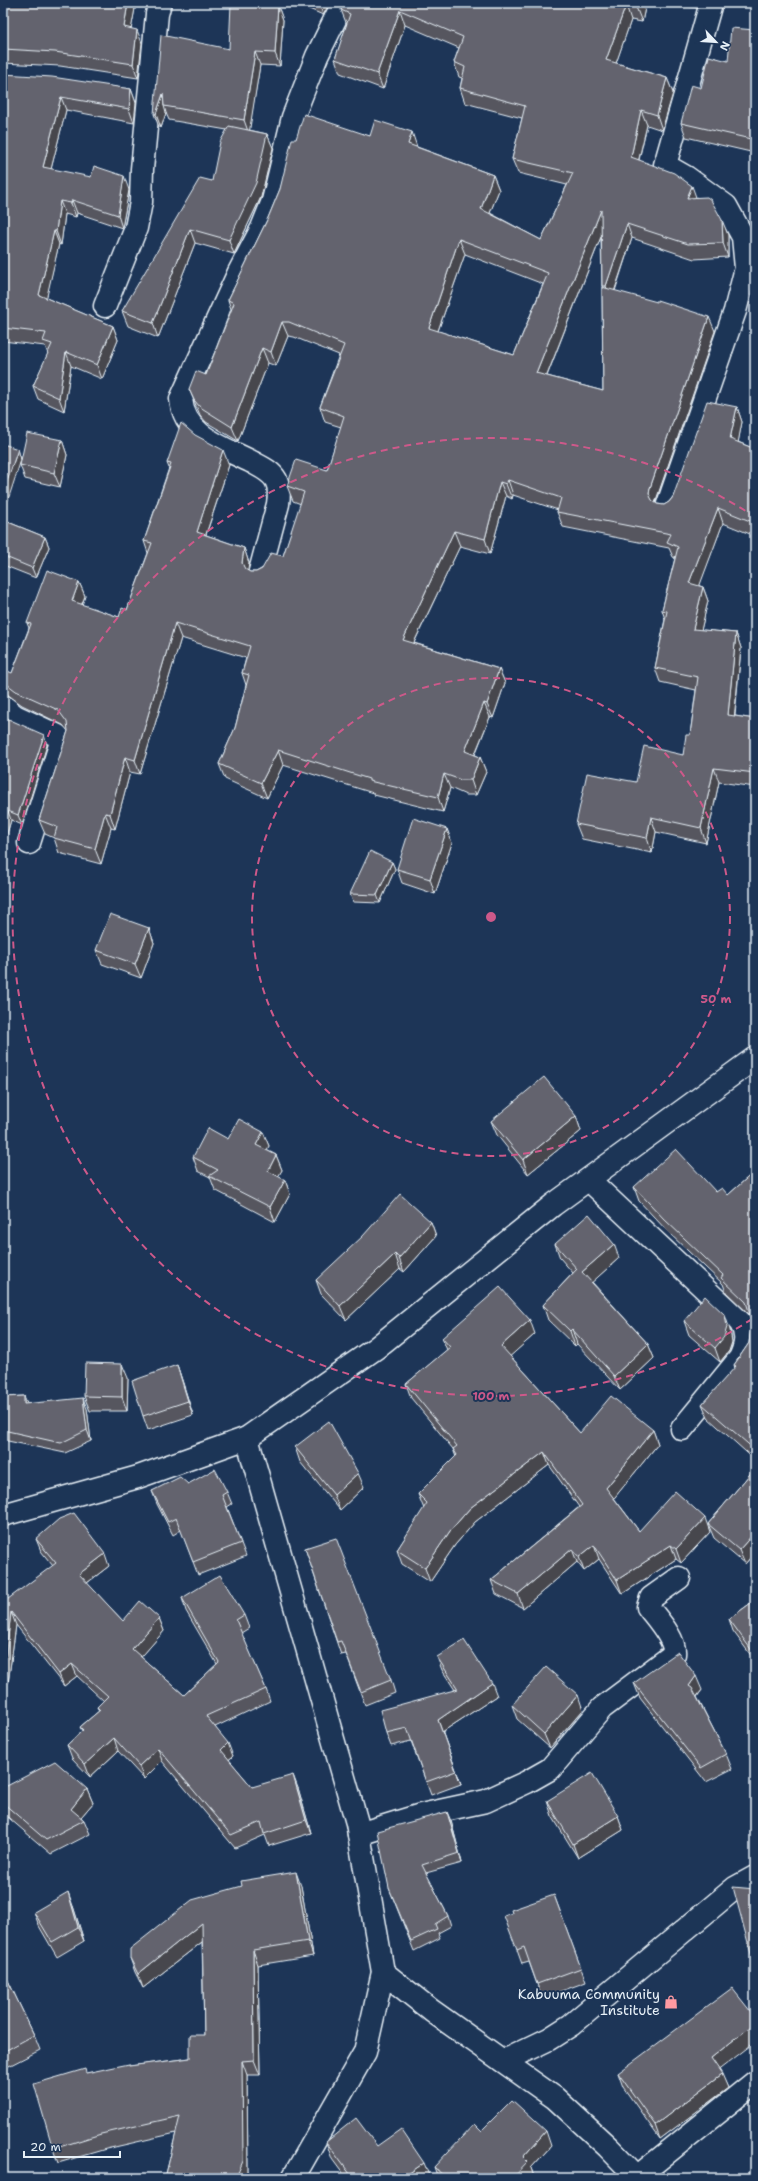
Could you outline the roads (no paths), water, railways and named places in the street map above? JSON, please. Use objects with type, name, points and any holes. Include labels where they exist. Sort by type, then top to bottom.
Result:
[{"type":"street","points":[[105,306],[136,228],[141,202],[148,92],[157,14],[160,3]]},
{"type":"street","points":[[259,575],[278,504],[279,494],[276,481],[266,469],[208,440],[189,424],[182,412],[181,399],[239,272],[262,228],[273,201],[293,118],[317,56],[343,3]]},
{"type":"street","points":[[667,507],[735,311],[746,268],[743,237],[726,206],[686,177],[665,165],[711,3]]},
{"type":"street","points":[[126,89],[148,92]]},
{"type":"street","points":[[3,706],[15,716],[58,736],[61,742],[29,842]]},
{"type":"street","points":[[3,1515],[138,1477],[247,1438],[376,1348],[553,1205],[755,1058]]},
{"type":"street","points":[[589,1180],[740,1322],[745,1329],[745,1347],[740,1358],[682,1429]]},
{"type":"street","points":[[247,1438],[359,1834],[383,1972],[365,2052],[293,2178]]},
{"type":"street","points":[[359,1834],[421,1814],[486,1801],[527,1782],[550,1768],[602,1708],[674,1654],[675,1648],[672,1642],[648,1607],[651,1598],[679,1578]]},
{"type":"street","points":[[503,2061],[549,2039],[571,2025],[735,1888],[755,1877]]},
{"type":"street","points":[[383,1972],[432,2011],[555,2098],[608,2147],[637,2177],[755,2082]]},
{"type":"place","name":"Kabuuma Community Institute","points":[[671,2002]]}]
